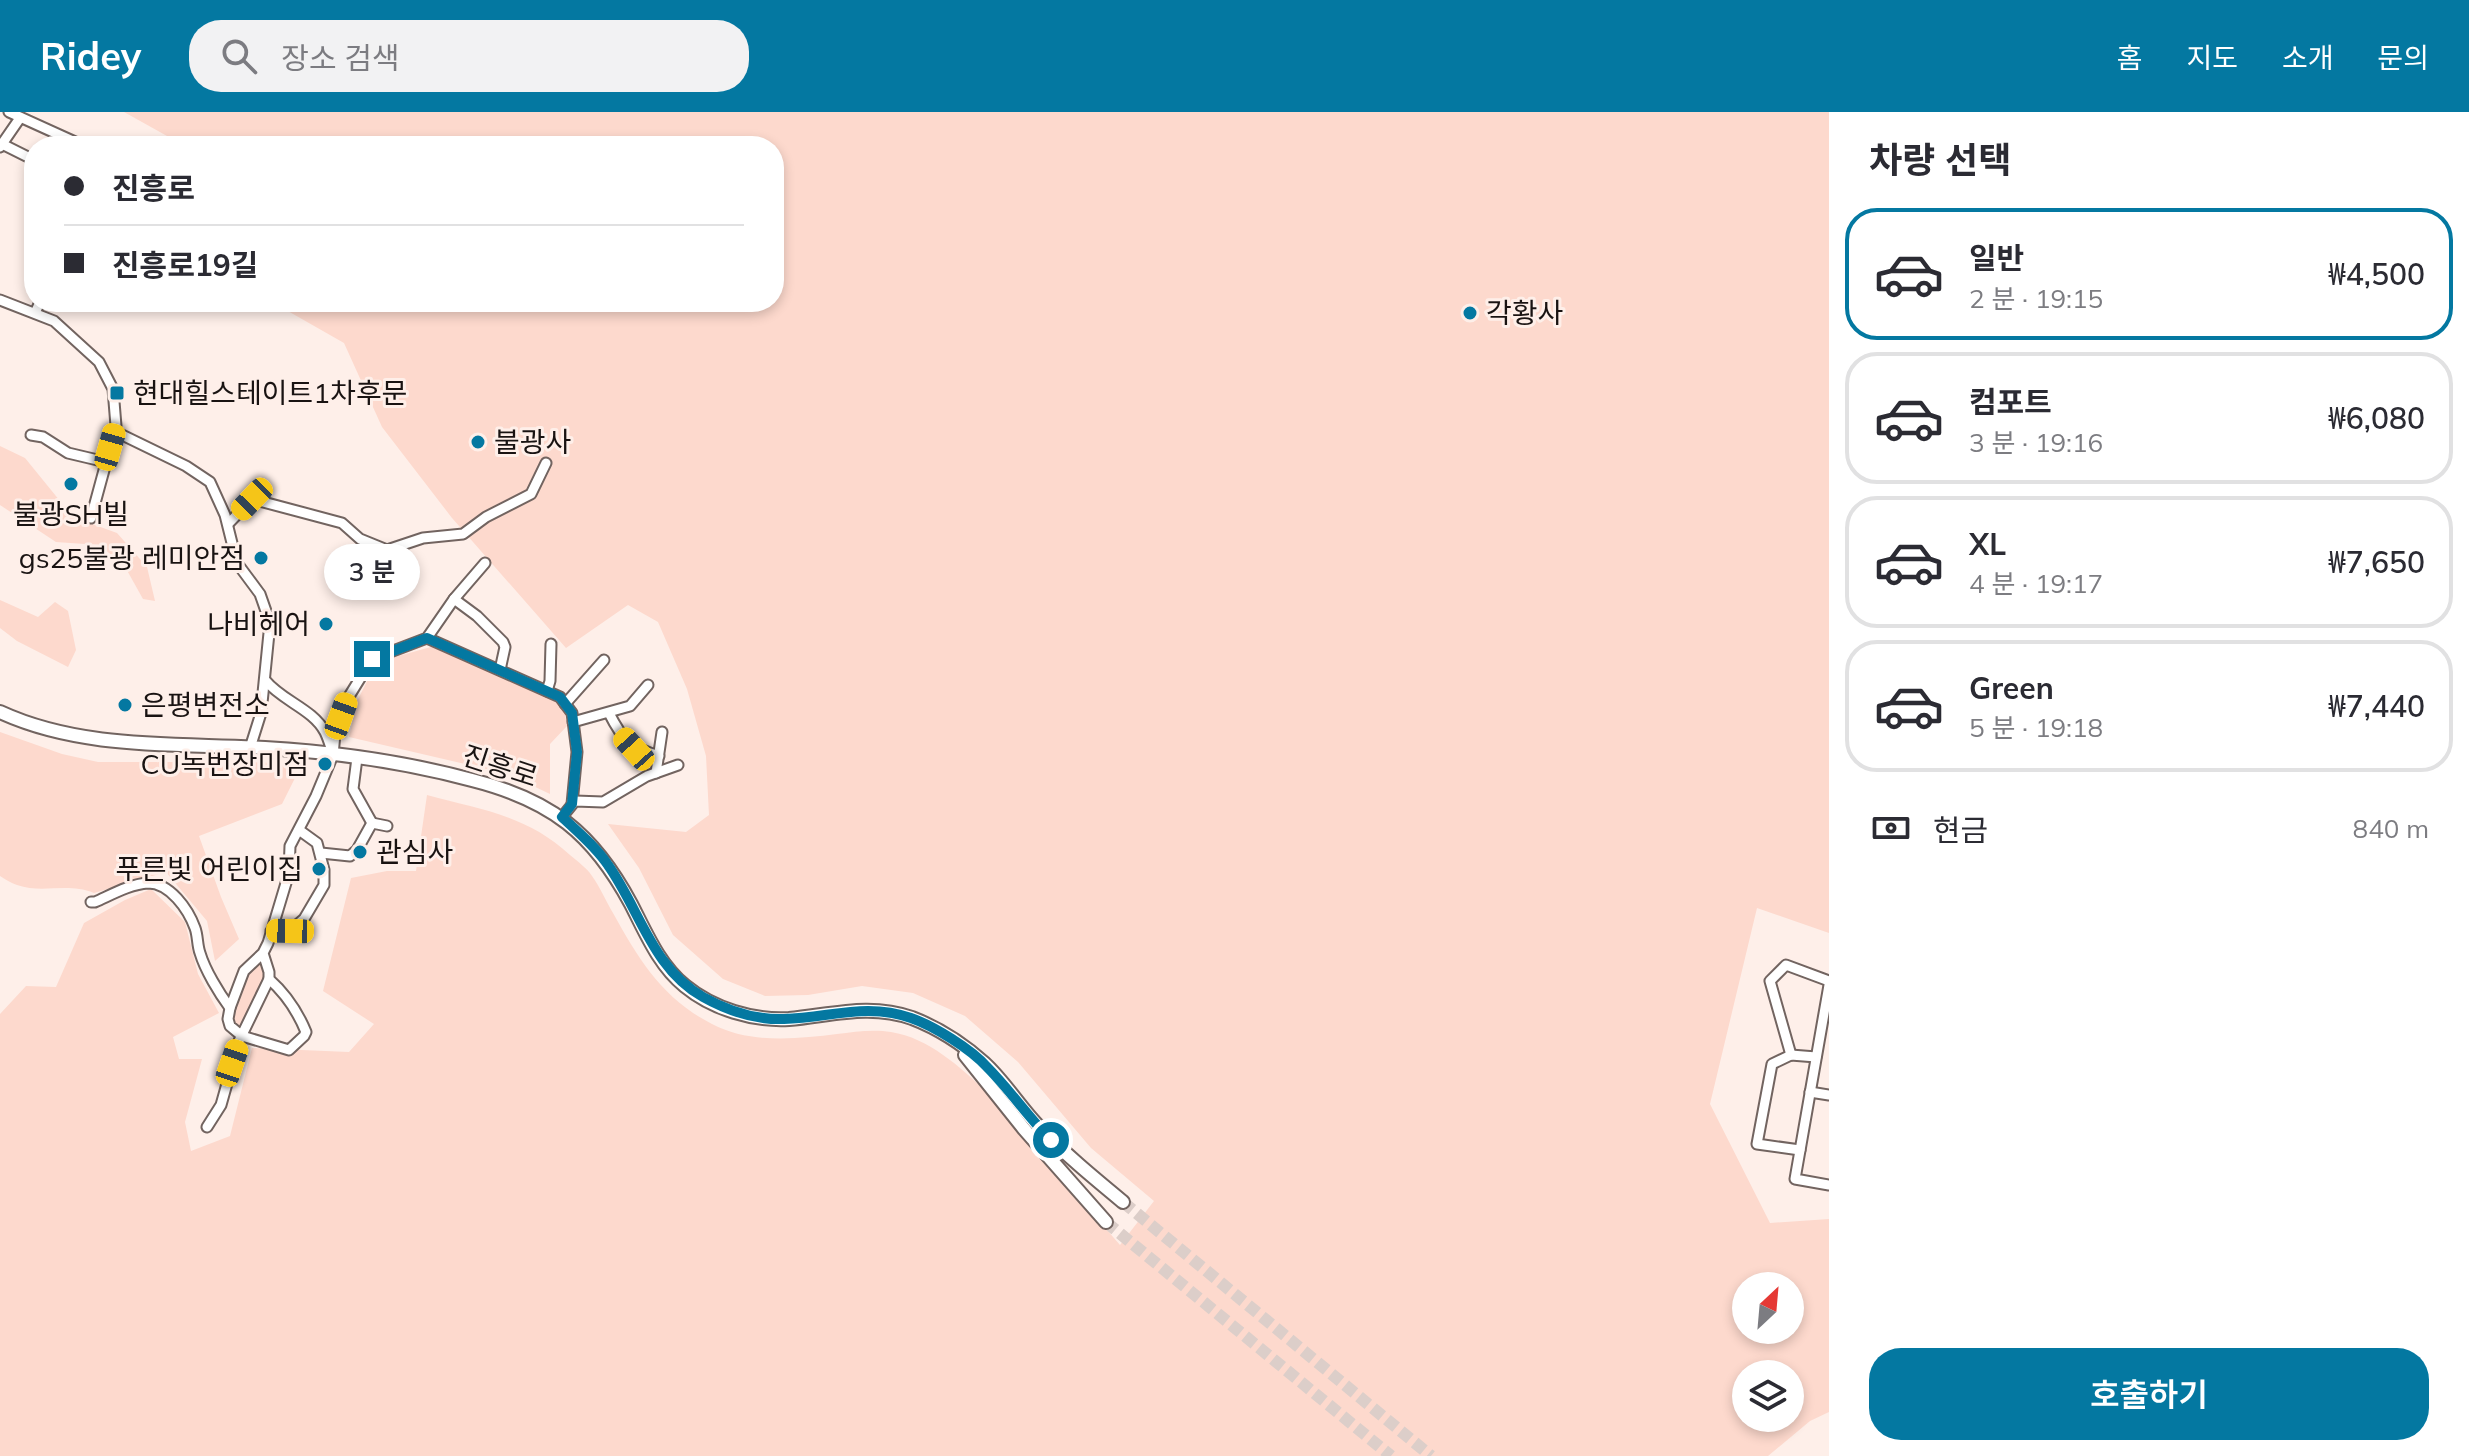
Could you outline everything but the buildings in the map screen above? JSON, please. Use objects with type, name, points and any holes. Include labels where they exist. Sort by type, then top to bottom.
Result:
[{"type":"main road","name":"진흥로","points":[[0,712],[108,742],[257,748],[414,766],[473,780],[532,800],[562,817],[608,864],[648,940],[684,985],[740,1013],[767,1018],[879,1010],[927,1024],[985,1064],[1036,1125],[1067,1156],[1123,1202]]},
{"type":"main road","name":"진흥로","points":[[955,1043],[1024,1129],[1106,1222]]},
{"type":"street","points":[[9,112],[61,136]]},
{"type":"street","points":[[20,118],[1,145],[24,155]]},
{"type":"street","points":[[0,300],[24,309]]},
{"type":"street","points":[[35,313],[54,321],[99,362],[113,389],[114,431],[91,518]]},
{"type":"street","points":[[114,431],[186,466],[210,482],[228,524],[237,563],[260,594],[267,614],[269,633],[257,748]]},
{"type":"street","points":[[31,435],[43,437],[68,453],[106,462]]},
{"type":"street","points":[[228,524],[252,499],[342,523],[360,539],[387,550],[423,538],[463,534],[486,517],[531,494],[546,463]]},
{"type":"street","points":[[269,979],[283,991],[299,1014],[306,1032],[289,1050],[242,1036],[230,1026],[228,1019],[244,971],[263,953],[289,873],[290,846],[333,755],[335,734],[348,698],[372,659],[427,638],[454,599],[485,563]]},
{"type":"street","points":[[454,599],[503,642],[505,647],[500,670]]},
{"type":"street","points":[[427,638],[560,697],[572,713],[577,752],[572,804]]},
{"type":"street","points":[[547,691],[551,644]]},
{"type":"street","points":[[565,704],[604,660]]},
{"type":"street","points":[[265,680],[278,694],[317,722],[325,732],[333,755]]},
{"type":"street","points":[[573,722],[630,706],[648,685]]},
{"type":"street","points":[[609,713],[617,729],[634,749],[659,756]]},
{"type":"street","points":[[656,773],[662,732]]},
{"type":"street","points":[[357,758],[353,789],[372,823],[387,826]]},
{"type":"street","points":[[562,817],[575,801],[603,802],[647,776],[678,765]]},
{"type":"street","points":[[321,853],[350,856],[357,850],[372,823]]},
{"type":"street","points":[[271,931],[290,931],[304,919],[324,885],[324,870],[317,843],[299,830]]},
{"type":"street","points":[[91,902],[136,885],[150,883],[166,889],[185,908],[196,930],[200,953],[219,994],[230,1008]]},
{"type":"street","points":[[207,1127],[227,1092],[228,1077],[242,1036],[269,979],[263,953]]},
{"type":"street","points":[[1791,1055],[1770,981],[1786,965],[1829,983],[1795,1179],[1829,1185]]},
{"type":"street","points":[[1800,1150],[1757,1144],[1772,1064],[1791,1055],[1816,1057]]},
{"type":"street","points":[[1810,1092],[1829,1095]]},
{"type":"shaded area","points":[[124,112],[1829,112],[1829,933],[1757,908],[1710,1104],[1770,1223],[1829,1219],[1829,1412],[1804,1426],[1804,1360],[1732,1360],[1732,1432],[1797,1432],[1768,1456],[0,1456],[0,1014],[26,986],[56,987],[84,923],[151,889],[185,922],[198,974],[219,1013],[173,1037],[179,1059],[202,1059],[185,1122],[191,1151],[230,1136],[252,1048],[349,1052],[374,1024],[323,991],[351,878],[387,871],[416,871],[427,795],[520,822],[554,842],[590,873],[654,977],[680,1003],[712,1024],[757,1037],[789,1038],[877,1031],[918,1040],[955,1064],[987,1092],[1120,1245],[1154,1201],[1091,1148],[1018,1062],[965,1016],[913,993],[862,986],[808,995],[765,996],[723,979],[673,935],[639,868],[608,824],[686,832],[709,815],[706,756],[687,689],[658,622],[628,605],[566,648],[452,518],[382,427],[344,343],[290,312],[784,312],[784,136],[167,136]]},
{"type":"shaded area","points":[[0,446],[25,458],[73,517],[117,533],[147,567],[155,601],[143,599],[124,565],[99,545],[56,542],[0,505]]},
{"type":"shaded area","points":[[0,600],[38,617],[55,602],[68,611],[76,650],[68,667],[17,641],[0,628]]},
{"type":"shaded area","points":[[438,645],[563,703],[567,726],[550,744],[550,794],[508,774],[349,737],[357,701],[377,662]]},
{"type":"shaded area","points":[[0,732],[62,754],[98,762],[302,764],[282,804],[199,836],[239,939],[215,961],[207,921],[166,872],[94,893],[74,888],[27,887],[0,876]]},
{"type":"shaded area","points":[[260,958],[266,979],[242,1029],[234,1023],[233,1015],[247,968]]},
{"type":"tunnel","points":[[1123,1202],[1431,1456]]},
{"type":"tunnel","points":[[1106,1222],[1391,1456]]},
{"type":"place","name":"각황사","points":[[1470,313]]},
{"type":"place","name":"현대힐스테이트1차후문","points":[[117,393]]},
{"type":"place","name":"불광사","points":[[478,442]]},
{"type":"place","name":"불광SH빌","points":[[71,484]]},
{"type":"place","name":"gs25불광 레미안점","points":[[261,558]]},
{"type":"place","name":"나비헤어","points":[[326,624]]},
{"type":"place","name":"은평변전소","points":[[125,705]]},
{"type":"place","name":"CU녹번장미점","points":[[325,764]]},
{"type":"place","name":"관심사","points":[[360,852]]},
{"type":"place","name":"푸른빛 어린이집","points":[[319,869]]},
{"type":"route","points":[[372,659],[427,638],[560,697],[572,713],[577,752],[572,804],[562,817],[608,864],[648,940],[684,985],[720,1006],[757,1017],[785,1019],[841,1011],[879,1010],[927,1024],[985,1064],[1051,1140]]}]
